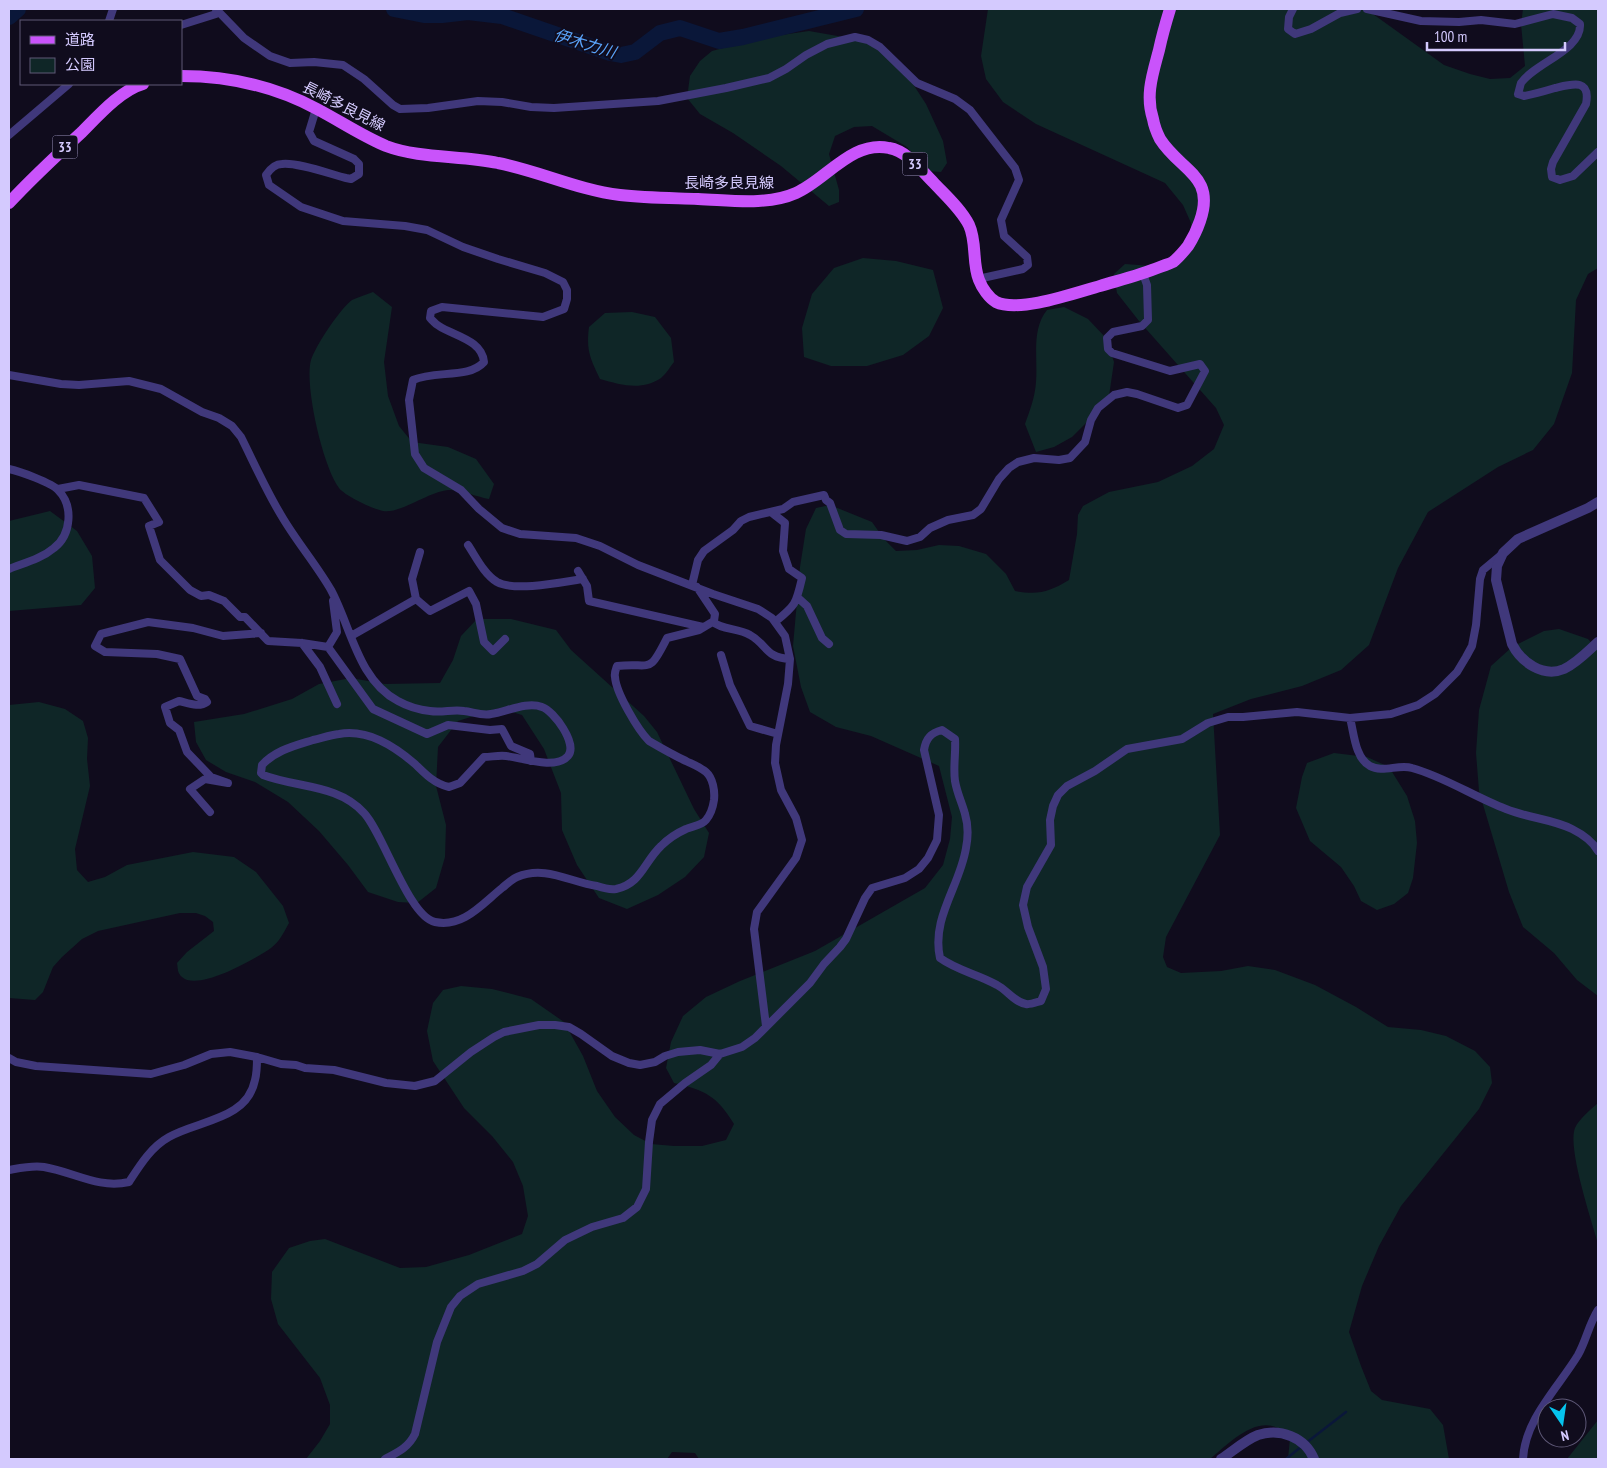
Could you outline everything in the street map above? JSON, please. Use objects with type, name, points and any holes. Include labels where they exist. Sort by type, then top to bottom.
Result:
[{"type":"main road","name":"長崎多良見線","points":[[182,76],[224,79],[283,94],[389,147],[411,152],[497,163],[599,192],[642,197],[762,200],[784,198],[800,192],[839,163],[856,153],[873,147],[893,148],[905,155],[920,168],[959,211],[970,227],[978,279],[987,295],[997,302],[1015,306],[1143,274],[1174,261],[1188,246],[1197,231],[1205,207],[1203,189],[1197,178],[1160,138],[1152,119],[1149,101],[1150,80],[1170,9]]},
{"type":"main road","name":"33","points":[[9,203],[26,184],[100,114],[137,85]]},
{"type":"street","points":[[182,25],[216,14],[217,9],[244,38],[270,56],[290,62],[343,65],[364,79],[393,105],[400,108],[428,108],[478,101],[554,108],[658,100],[769,78],[827,44],[855,37],[868,40],[880,47],[917,83],[955,99],[970,110],[1015,168],[1019,180],[1001,220],[1004,236],[1027,257],[1028,265],[1023,269],[978,279]]},
{"type":"street","points":[[1293,9],[1289,17],[1288,28],[1295,34],[1311,29],[1340,13],[1357,9]]},
{"type":"street","points":[[1367,9],[1421,20],[1460,22],[1481,20],[1515,24],[1553,14],[1572,18],[1580,24],[1581,31],[1575,41],[1562,52],[1538,67],[1521,83],[1518,94],[1524,96],[1576,83],[1584,88],[1588,94],[1586,104],[1553,162],[1551,168],[1552,177],[1560,180],[1573,176],[1598,152]]},
{"type":"street","points":[[9,135],[68,85]]},
{"type":"street","points":[[316,109],[309,132],[314,141],[354,159],[359,164],[358,174],[351,179],[290,164],[281,164],[270,169],[266,175],[269,184],[301,207],[344,221],[405,226],[427,230],[463,247],[545,273],[563,282],[567,290],[564,309],[543,317],[442,307],[431,311],[430,318],[438,326],[475,345],[483,354],[484,362],[477,369],[455,374],[421,376],[413,380],[408,400],[411,426],[415,454],[424,468],[461,490],[479,509],[502,528],[527,535],[576,538],[600,546],[638,565],[758,609],[772,618],[784,636],[790,659],[788,684],[778,734],[775,764],[782,790],[796,818],[802,840],[796,858],[757,912],[754,929],[766,1026]]},
{"type":"street","points":[[9,375],[61,384],[79,385],[129,382],[161,389],[232,426],[241,437],[280,514],[306,554],[317,566],[332,592],[367,671],[377,686],[397,701],[430,712],[462,710],[488,715],[531,705],[543,707],[553,714],[566,732],[572,747],[570,754],[562,760],[548,762],[531,761],[505,755],[484,757],[460,783],[449,787],[428,777],[413,762],[386,743],[372,736],[349,733],[338,734],[294,746],[271,755],[262,764],[262,773],[280,782],[294,783],[333,792],[364,812],[418,909],[432,922],[446,924],[458,922],[471,914],[515,877],[533,872],[548,873],[590,885],[613,889],[628,886],[634,881],[662,844],[684,830],[701,824],[706,820],[713,809],[715,796],[712,782],[706,772],[649,741],[642,734],[617,689],[614,675],[617,666],[644,666],[651,664],[656,659],[667,638],[713,622],[715,614],[694,586],[698,560],[704,551],[733,530],[741,521],[749,517],[783,509],[793,502],[824,495],[830,503],[840,530],[846,534],[881,535],[907,541],[920,537],[930,528],[948,520],[973,515],[981,509],[999,479],[1009,468],[1018,462],[1034,458],[1059,460],[1070,458],[1085,442],[1091,420],[1098,408],[1114,395],[1127,392],[1178,408],[1187,405],[1205,371],[1200,364],[1170,371],[1112,353],[1108,349],[1106,338],[1112,332],[1142,326],[1148,320],[1147,285],[1143,274]]},
{"type":"street","points":[[9,469],[58,489],[79,485],[144,498],[159,522],[149,526],[160,560],[190,590],[200,596],[209,595],[224,601],[240,617],[245,617],[268,641],[328,647],[374,710],[427,734],[448,725],[490,730],[502,729],[511,746],[530,754],[531,761]]},
{"type":"street","points":[[9,569],[40,557],[54,549],[62,541],[69,527],[68,514],[65,500],[58,489]]},
{"type":"street","points":[[9,1058],[16,1062],[36,1066],[151,1074],[177,1068],[212,1054],[230,1052],[281,1064],[334,1070],[386,1083],[415,1086],[435,1081],[471,1052],[504,1032],[539,1025],[569,1028],[581,1034],[612,1056],[640,1065],[655,1062],[665,1056],[678,1052],[700,1050],[720,1054],[742,1047],[754,1038],[810,983],[824,964],[840,948],[872,888],[905,878],[919,869],[928,858],[937,840],[939,815],[924,750],[926,741],[934,732],[942,730],[955,739],[955,781],[965,814],[967,830],[964,855],[938,935],[937,945],[940,958],[953,967],[981,976],[1000,986],[1013,998],[1027,1005],[1041,1002],[1046,989],[1043,967],[1028,927],[1023,905],[1027,887],[1051,845],[1050,820],[1053,806],[1058,795],[1066,786],[1095,771],[1127,750],[1182,739],[1208,723],[1228,717],[1297,712],[1350,718],[1391,714],[1418,705],[1435,694],[1457,672],[1472,646],[1480,579],[1483,570],[1518,539],[1598,502]]},
{"type":"street","points":[[771,512],[785,523],[783,551],[789,569],[802,578],[792,608],[775,622]]},
{"type":"street","points":[[468,545],[484,570],[498,582],[519,586],[583,580]]},
{"type":"street","points":[[420,552],[412,578],[416,599],[430,611],[469,591],[476,604],[484,642],[493,651],[504,639]]},
{"type":"street","points":[[1503,553],[1497,566],[1496,580],[1512,644],[1522,659],[1530,666],[1542,670],[1563,669],[1598,642]]},
{"type":"street","points":[[578,571],[587,586],[589,601],[703,627]]},
{"type":"street","points":[[328,647],[337,632],[332,592]]},
{"type":"street","points":[[797,597],[806,606],[822,638],[829,644]]},
{"type":"street","points":[[351,636],[416,599]]},
{"type":"street","points":[[210,812],[190,789],[205,779],[228,783],[211,777],[187,752],[179,730],[170,723],[165,708],[179,701],[196,705],[207,702],[205,699],[197,696],[180,660],[157,654],[105,652],[96,646],[102,634],[148,622],[193,628],[223,636],[261,633]]},
{"type":"street","points":[[713,622],[718,626],[741,631],[752,636],[771,654],[780,659],[790,659]]},
{"type":"street","points":[[302,643],[320,667],[338,704]]},
{"type":"street","points":[[721,655],[730,685],[750,726],[778,734]]},
{"type":"street","points":[[1350,718],[1361,758],[1370,766],[1378,768],[1410,767],[1509,810],[1572,829],[1583,835],[1598,852]]},
{"type":"street","points":[[385,1459],[410,1444],[415,1434],[437,1342],[451,1307],[460,1296],[478,1284],[523,1271],[537,1264],[566,1240],[592,1227],[623,1218],[637,1207],[646,1189],[652,1120],[660,1104],[711,1065],[720,1054]]},
{"type":"street","points":[[9,1170],[43,1167],[104,1184],[116,1185],[129,1182],[145,1157],[170,1136],[221,1117],[245,1102],[255,1080],[257,1057]]},
{"type":"street","points":[[1524,1459],[1524,1446],[1530,1429],[1578,1354],[1598,1310]]},
{"type":"street","points":[[1221,1459],[1257,1436],[1276,1432],[1299,1440],[1309,1450],[1314,1459]]},
{"type":"green space","points":[[988,9],[1366,9],[1444,65],[1490,79],[1510,78],[1525,66],[1521,24],[1523,9],[1598,9],[1598,268],[1588,274],[1576,300],[1572,373],[1554,424],[1533,450],[1498,467],[1428,512],[1398,568],[1369,645],[1341,670],[1302,686],[1251,699],[1213,714],[1220,835],[1166,937],[1163,957],[1167,967],[1181,973],[1221,971],[1248,966],[1275,970],[1315,985],[1388,1027],[1421,1030],[1446,1036],[1475,1051],[1490,1067],[1492,1083],[1479,1109],[1401,1206],[1379,1246],[1362,1286],[1349,1332],[1371,1391],[1382,1400],[1430,1409],[1443,1425],[1449,1459],[1288,1459],[1290,1438],[1280,1429],[1269,1425],[1250,1429],[1241,1434],[1210,1459],[699,1459],[695,1453],[672,1452],[667,1459],[306,1459],[330,1424],[330,1405],[320,1378],[278,1324],[271,1299],[272,1272],[289,1248],[310,1241],[325,1239],[400,1268],[426,1267],[469,1255],[522,1234],[528,1216],[523,1186],[513,1162],[492,1136],[464,1108],[433,1061],[427,1031],[433,1003],[443,990],[461,986],[492,989],[531,999],[564,1022],[583,1056],[597,1091],[615,1117],[634,1135],[651,1144],[674,1146],[702,1146],[726,1140],[734,1124],[728,1114],[709,1096],[694,1088],[674,1083],[666,1068],[671,1042],[683,1016],[706,997],[740,981],[815,951],[925,888],[943,865],[950,839],[952,817],[939,766],[871,736],[836,727],[810,712],[801,687],[793,646],[800,567],[806,529],[816,508],[830,505],[872,522],[884,539],[896,551],[917,550],[939,545],[959,546],[986,554],[1006,574],[1015,591],[1044,592],[1069,580],[1077,534],[1078,515],[1083,506],[1109,492],[1158,482],[1192,466],[1214,449],[1224,425],[1216,408],[1139,321],[1117,293],[1114,274],[1125,264],[1152,266],[1181,260],[1191,241],[1191,223],[1183,205],[1165,183],[1036,124],[1003,102],[986,79],[981,56]]},
{"type":"green space","points":[[809,31],[866,41],[893,58],[926,104],[943,141],[947,163],[941,172],[926,171],[907,147],[872,126],[854,127],[835,136],[829,154],[839,190],[839,202],[829,206],[781,166],[733,133],[700,114],[687,98],[690,76],[700,61],[712,51],[760,38]]},
{"type":"green space","points":[[863,258],[896,261],[933,270],[943,308],[929,336],[903,355],[867,366],[831,366],[804,357],[802,328],[812,294],[834,268]]},
{"type":"green space","points":[[373,292],[392,307],[384,362],[388,396],[399,426],[412,442],[448,447],[476,459],[494,484],[489,499],[448,490],[398,509],[383,511],[366,505],[347,495],[339,488],[327,463],[316,426],[310,388],[311,360],[341,311],[352,300]]},
{"type":"green space","points":[[1064,307],[1088,319],[1106,338],[1114,362],[1109,396],[1094,415],[1072,437],[1054,447],[1036,452],[1025,424],[1035,388],[1037,335],[1042,318],[1047,310]]},
{"type":"green space","points":[[632,312],[655,317],[671,338],[674,362],[661,378],[639,386],[624,385],[600,379],[590,354],[588,342],[589,327],[605,313]]},
{"type":"green space","points":[[50,511],[77,531],[92,556],[95,588],[81,605],[9,611],[9,521]]},
{"type":"green space","points":[[477,619],[511,619],[556,630],[571,650],[644,716],[657,732],[694,809],[709,833],[704,857],[685,877],[658,895],[627,909],[599,898],[577,865],[562,830],[561,793],[544,749],[522,715],[499,708],[458,721],[438,747],[436,786],[446,825],[445,857],[436,888],[417,903],[398,902],[368,892],[319,831],[288,802],[255,782],[226,772],[206,760],[196,742],[194,722],[244,714],[292,699],[319,684],[351,678],[385,684],[440,683],[453,660],[461,636]]},
{"type":"green space","points":[[1559,629],[1588,639],[1598,650],[1598,996],[1577,980],[1554,953],[1523,927],[1509,892],[1479,791],[1476,753],[1479,710],[1491,666],[1512,647],[1544,631]]},
{"type":"green space","points":[[39,702],[65,709],[83,721],[88,738],[87,759],[90,786],[75,849],[77,870],[88,882],[105,877],[127,865],[193,852],[234,857],[256,872],[283,906],[289,923],[282,936],[271,948],[226,972],[213,977],[190,981],[180,975],[177,963],[187,952],[214,931],[213,922],[205,916],[196,913],[180,913],[98,931],[82,939],[62,957],[53,967],[43,992],[35,1000],[9,998],[9,705]]},
{"type":"green space","points":[[1334,753],[1367,757],[1389,767],[1407,796],[1415,821],[1417,843],[1413,878],[1408,893],[1394,904],[1377,910],[1361,901],[1354,886],[1341,867],[1310,841],[1296,808],[1302,777],[1307,763]]},
{"type":"green space","points":[[1598,1103],[1598,1244],[1577,1168],[1573,1138],[1577,1125],[1585,1114]]},
{"type":"green space","points":[[1598,1420],[1598,1459],[1567,1459],[1576,1448],[1587,1448],[1587,1434]]},
{"type":"waterway","name":"伊木力川","points":[[9,17],[18,9]]},
{"type":"waterway","name":"伊木力川","points":[[394,9],[424,15],[468,12],[502,16],[610,53],[621,55],[635,52],[660,33],[680,28],[719,41],[743,37],[856,9]]},
{"type":"waterway","points":[[1306,1443],[1346,1412]]},
{"type":"waterway","points":[[1286,1459],[1302,1446]]}]
